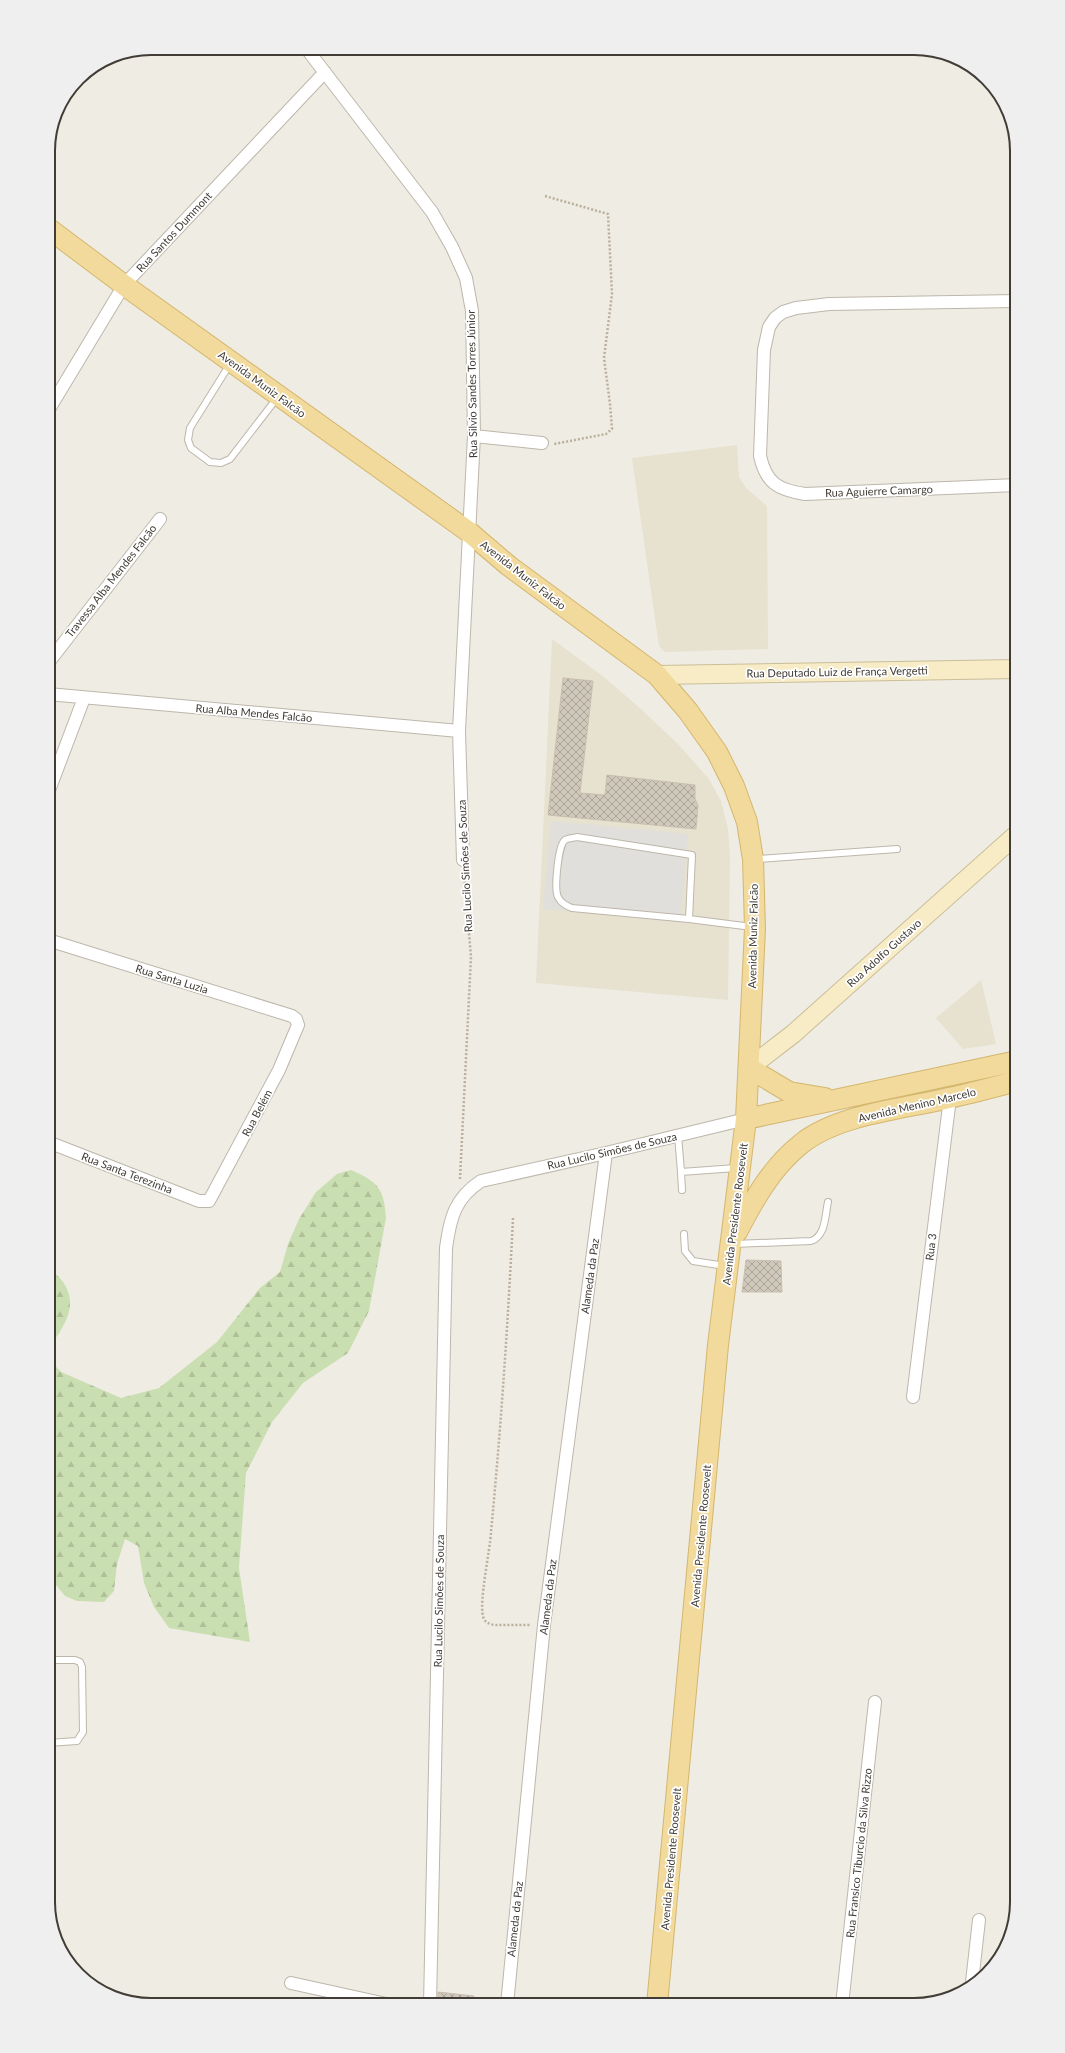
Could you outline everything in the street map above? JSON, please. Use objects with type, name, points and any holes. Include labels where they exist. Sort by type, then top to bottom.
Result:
[{"type":"main road","name":"Avenida Muniz Falcão","points":[[55,233],[124,285],[469,532],[509,566],[657,675],[688,711],[717,752],[734,786],[747,822],[753,859],[756,928],[749,1068]]},
{"type":"main road","name":"Rua Deputado Luiz de França Vergetti","points":[[657,675],[1010,669]]},
{"type":"main road","name":"Rua Adolfo Gustavo","points":[[749,1068],[793,1034],[1010,840]]},
{"type":"main road","name":"Avenida Menino Marcelo","points":[[746,1119],[1010,1063]]},
{"type":"main road","points":[[749,1068],[789,1092],[816,1098],[843,1099]]},
{"type":"main road","name":"Avenida Presidente Roosevelt","points":[[658,1998],[718,1345],[729,1266],[730,1244],[746,1119],[749,1068]]},
{"type":"main road","name":"Avenida Menino Marcelo","points":[[730,1244],[755,1197],[778,1167],[802,1143],[825,1130],[858,1117],[950,1098],[1010,1083]]},
{"type":"street","name":"Rua Silvio Sandes Torres Júnior","points":[[312,55],[432,212],[452,247],[466,278],[472,311],[474,436],[469,532]]},
{"type":"street","name":"Rua Santos Dummont","points":[[55,398],[124,285],[325,72]]},
{"type":"street","name":"Rua Aguierre Camargo","points":[[1010,301],[829,304],[796,308],[783,312],[775,318],[769,327],[764,350],[760,456],[763,469],[777,487],[788,492],[805,494],[1010,485]]},
{"type":"street","points":[[474,436],[542,443]]},
{"type":"street","name":"Travessa Alba Mendes Falcão","points":[[55,654],[160,519]]},
{"type":"street","name":"Rua Lucilo Simões de Souza","points":[[463,860],[459,731],[469,532]]},
{"type":"street","name":"Rua Alba Mendes Falcão","points":[[55,695],[459,731]]},
{"type":"street","points":[[55,774],[84,698]]},
{"type":"street","name":"Rua Santa Luzia","points":[[55,942],[296,1019]]},
{"type":"street","name":"Rua Belém","points":[[206,1202],[212,1198],[279,1070],[298,1025],[296,1019]]},
{"type":"street","name":"Rua 3","points":[[913,1397],[950,1098]]},
{"type":"street","name":"Rua Lucilo Simões de Souza","points":[[430,1998],[446,1248],[449,1222],[460,1200],[470,1189],[481,1181],[606,1153],[746,1119]]},
{"type":"street","name":"Rua Santa Terezinha","points":[[55,1145],[199,1201],[206,1202]]},
{"type":"street","name":"Alameda da Paz","points":[[508,1998],[544,1625],[606,1153]]},
{"type":"street","name":"Rua Fransico Tiburcio da Silva Rizzo","points":[[843,1998],[876,1702]]},
{"type":"street","points":[[972,1978],[979,1920]]},
{"type":"street","points":[[292,1983],[360,1998]]},
{"type":"lane","points":[[232,362],[190,428],[188,440],[191,448],[210,462],[221,463],[230,459],[278,396]]},
{"type":"lane","points":[[689,919],[692,855],[577,837],[566,840],[562,843],[557,868],[557,895],[563,904],[572,908],[689,919],[756,928]]},
{"type":"lane","points":[[753,859],[896,850]]},
{"type":"lane","points":[[678,1136],[682,1190]]},
{"type":"lane","points":[[681,1172],[740,1168]]},
{"type":"lane","points":[[730,1244],[811,1241],[817,1239],[822,1232],[828,1202]]},
{"type":"lane","points":[[684,1234],[685,1251],[693,1261],[729,1266]]},
{"type":"lane","points":[[55,1660],[75,1660],[80,1662],[82,1667],[82,1732],[77,1741],[55,1743]]},
{"type":"path","points":[[542,443],[566,442],[606,434],[612,429],[604,358],[612,294],[608,214],[545,196]]},
{"type":"path","name":"Rua Lucilo Simões de Souza","points":[[460,1200],[461,1146],[471,957],[463,860]]},
{"type":"path","points":[[513,1218],[501,1428],[490,1548],[483,1599],[483,1616],[488,1623],[494,1625],[544,1625]]},
{"type":"shaded area","points":[[737,445],[739,477],[746,488],[767,506],[768,649],[665,652],[659,646],[632,458]]},
{"type":"shaded area","points":[[552,639],[604,677],[679,745],[709,779],[721,801],[728,829],[730,856],[728,1000],[536,983]]},
{"type":"shaded area","points":[[551,821],[688,834],[680,922],[543,909]]},
{"type":"shaded area","points":[[981,980],[996,1044],[963,1049],[936,1018]]},
{"type":"green space","points":[[351,1170],[368,1178],[378,1187],[385,1208],[386,1218],[369,1311],[348,1353],[303,1383],[272,1422],[246,1473],[239,1568],[250,1642],[169,1628],[154,1607],[144,1583],[138,1546],[125,1539],[117,1564],[114,1591],[104,1602],[77,1601],[65,1596],[56,1585],[55,1580],[55,1366],[61,1372],[121,1398],[159,1388],[217,1342],[260,1288],[280,1272],[288,1244],[299,1219],[316,1192],[337,1174]]},
{"type":"green space","points":[[55,1273],[66,1287],[70,1304],[66,1320],[55,1339]]},
{"type":"building","points":[[563,678],[593,681],[580,793],[605,795],[607,775],[695,785],[695,799],[698,805],[696,829],[548,815]]},
{"type":"building","points":[[746,1260],[781,1261],[782,1292],[742,1292]]},
{"type":"building","points":[[438,1992],[474,1996],[474,1998],[438,1998]]}]
